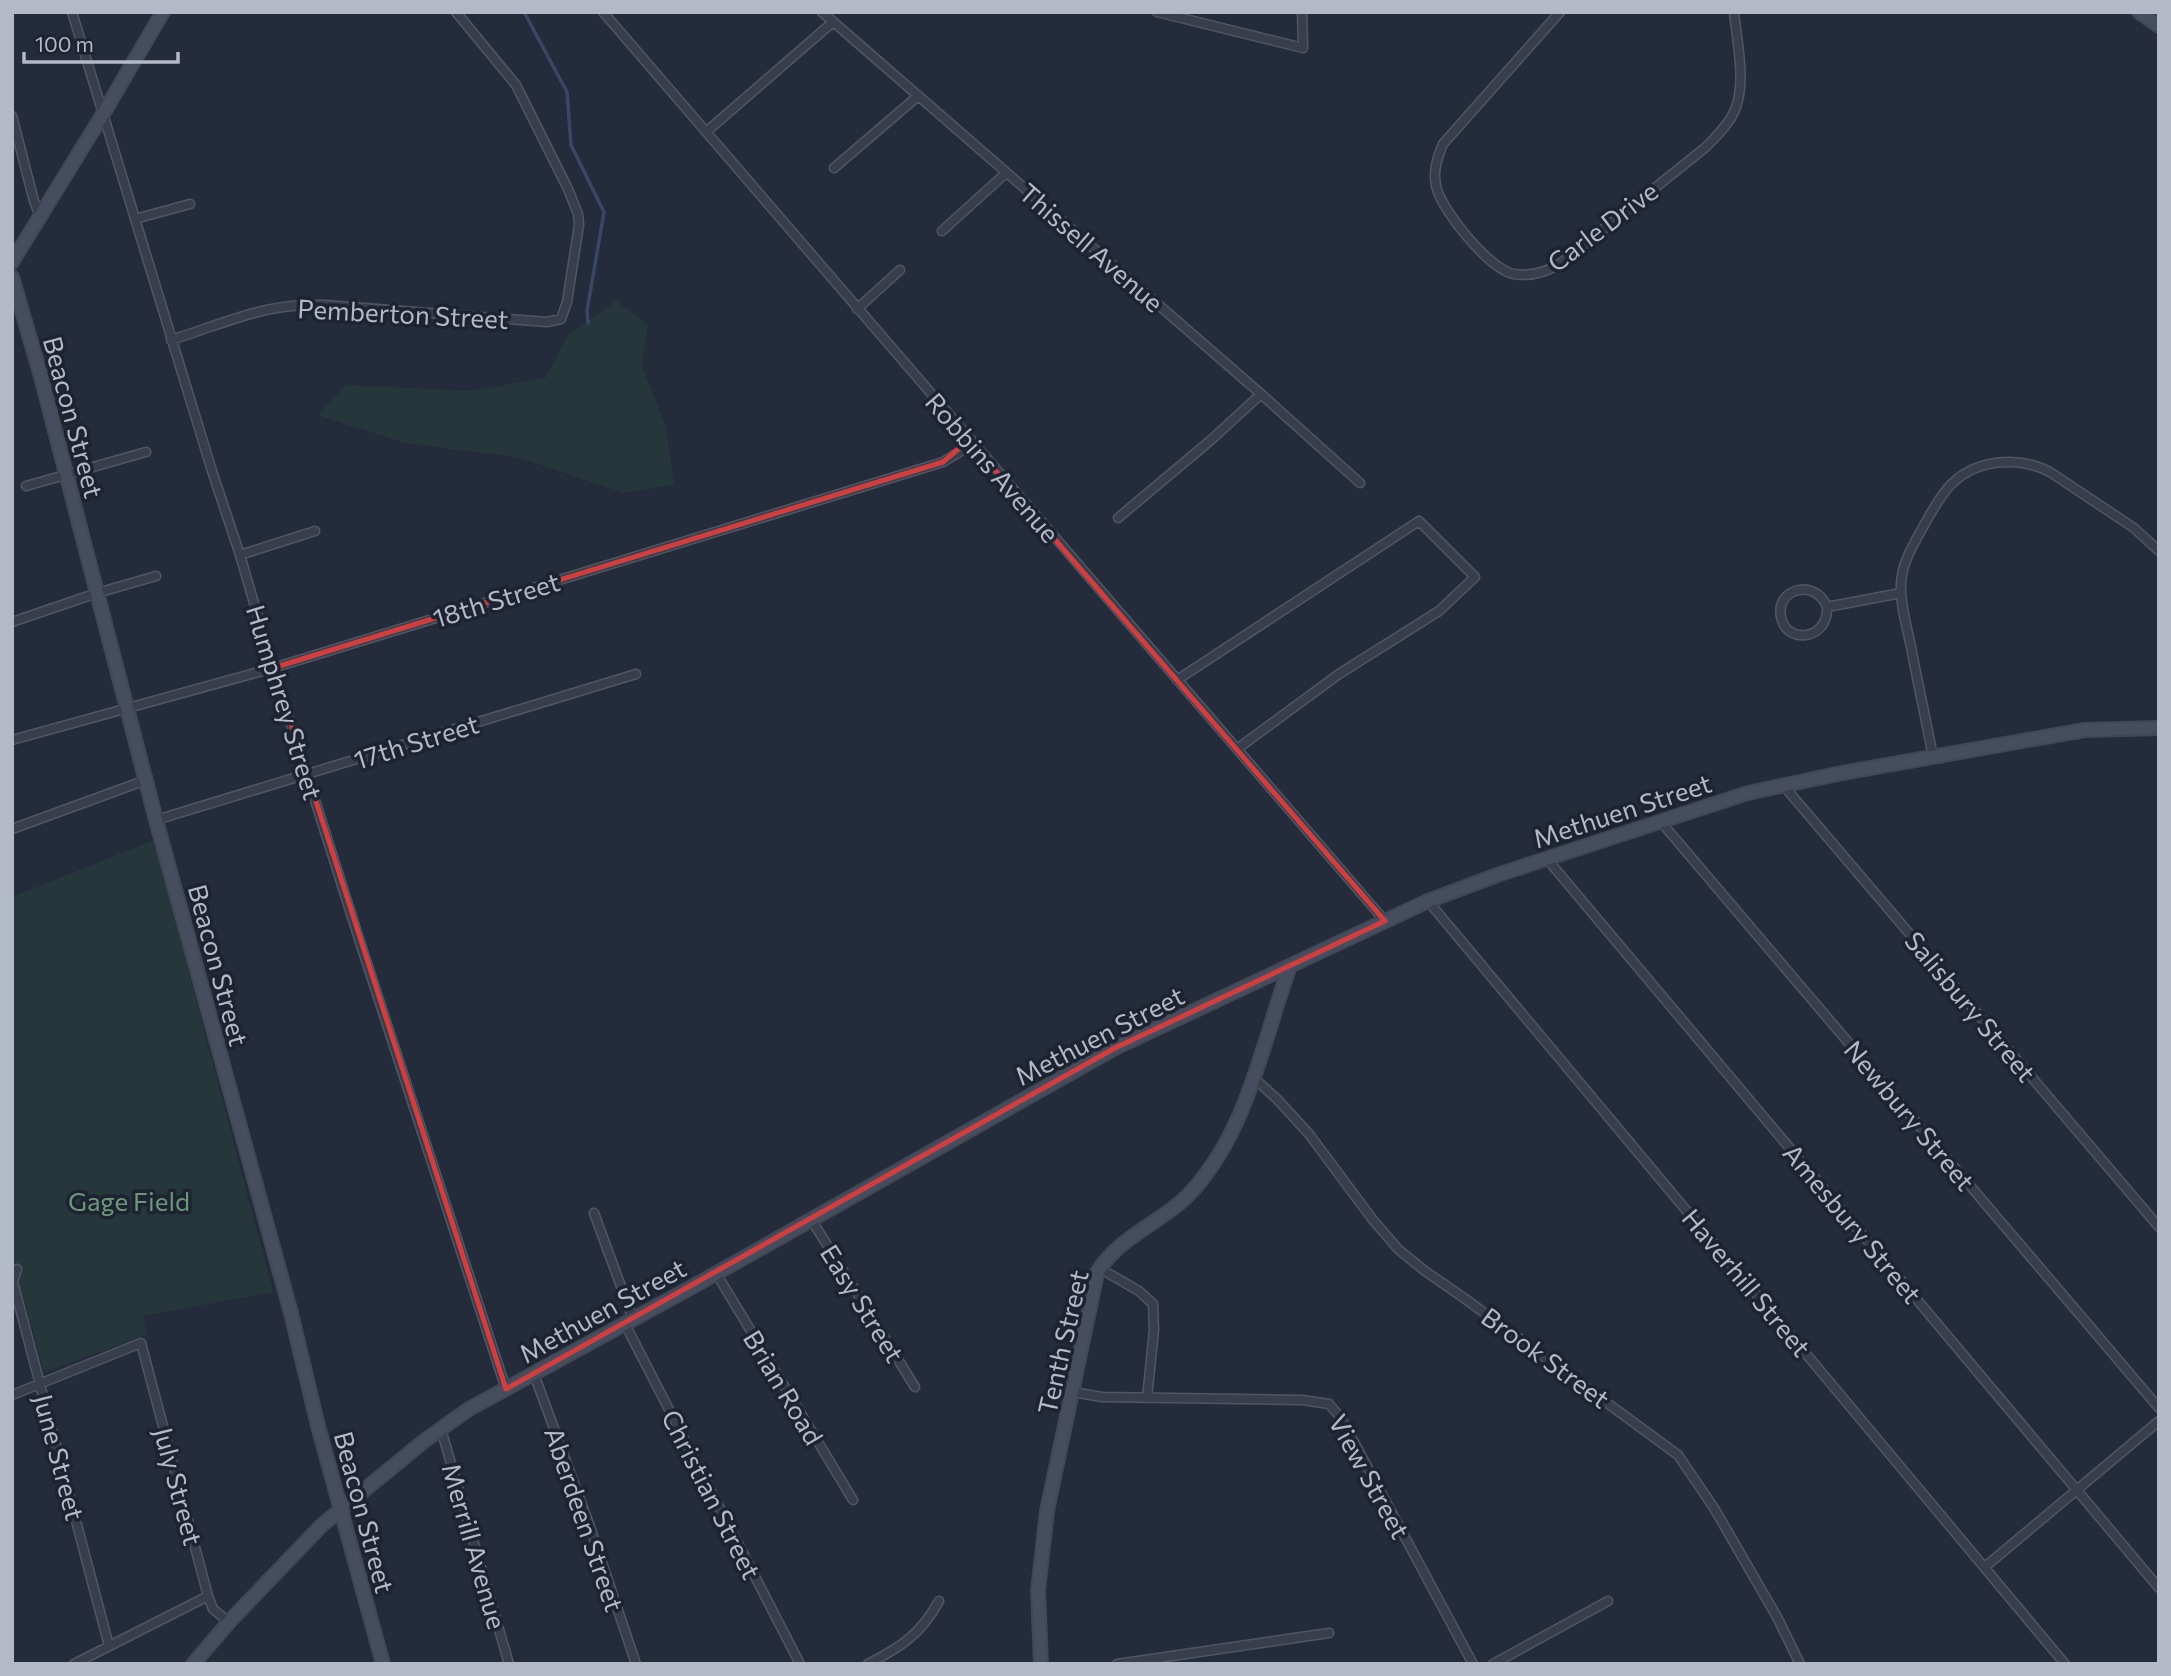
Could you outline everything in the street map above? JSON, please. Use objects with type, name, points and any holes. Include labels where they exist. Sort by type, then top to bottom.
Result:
[{"type":"street","name":"Humphrey Street","points":[[72,12],[273,668],[506,1389]]},
{"type":"street","points":[[12,262],[163,12]]},
{"type":"street","name":"Pemberton Street","points":[[172,340],[245,314],[300,304],[555,321],[561,319],[567,302],[579,225],[578,214],[564,179],[516,85],[456,12]]},
{"type":"street","name":"Robbins Avenue","points":[[603,12],[1385,921]]},
{"type":"street","name":"Thissell Avenue","points":[[822,12],[1360,483]]},
{"type":"street","points":[[1157,12],[1303,48],[1302,12]]},
{"type":"street","name":"Carle Drive","points":[[1560,12],[1443,144],[1437,158],[1437,190],[1445,206],[1486,259],[1513,274],[1547,272],[1561,263],[1706,147],[1724,129],[1734,114],[1739,98],[1734,12]]},
{"type":"street","points":[[2139,12],[2159,26]]},
{"type":"street","points":[[706,132],[833,22]]},
{"type":"street","points":[[834,168],[918,96]]},
{"type":"street","points":[[12,116],[40,216]]},
{"type":"street","points":[[942,231],[1006,173]]},
{"type":"street","points":[[135,219],[190,204]]},
{"type":"street","points":[[857,309],[900,270]]},
{"type":"street","name":"Beacon Street","points":[[12,277],[383,1664]]},
{"type":"street","points":[[1118,518],[1261,394]]},
{"type":"street","name":"18th Street","points":[[12,740],[273,668],[943,461],[961,451],[969,440]]},
{"type":"street","points":[[26,486],[146,452]]},
{"type":"street","points":[[1933,757],[1901,593],[1906,559],[1946,489],[1967,473],[2000,462],[2028,464],[2050,472],[2134,528],[2159,551]]},
{"type":"street","points":[[1177,680],[1419,521],[1475,577],[1438,611],[1339,674],[1237,749]]},
{"type":"street","points":[[240,555],[315,531]]},
{"type":"street","points":[[12,622],[156,576]]},
{"type":"street","points":[[1801,589],[1815,592],[1823,598],[1827,607],[1825,622],[1809,635],[1790,631],[1781,618],[1785,599],[1792,592],[1801,589]]},
{"type":"street","points":[[1827,607],[1901,593]]},
{"type":"street","name":"17th Street","points":[[156,820],[636,674]]},
{"type":"street","name":"Methuen Street","points":[[193,1664],[229,1622],[322,1525],[469,1409],[629,1322],[1115,1048],[1428,901],[1748,793],[2085,730],[2159,727]]},
{"type":"street","points":[[12,829],[146,780]]},
{"type":"street","name":"Salisbury Street","points":[[1783,785],[2159,1227]]},
{"type":"street","name":"Newbury Street","points":[[1661,822],[2159,1408]]},
{"type":"street","name":"Amesbury Street","points":[[1547,859],[2159,1588]]},
{"type":"street","name":"Haverhill Street","points":[[1428,901],[2066,1664]]},
{"type":"street","name":"Tenth Street","points":[[1041,1664],[1038,1604],[1040,1561],[1052,1483],[1073,1392],[1092,1289],[1100,1268],[1112,1253],[1195,1189],[1225,1145],[1245,1105],[1290,966]]},
{"type":"street","name":"Brook Street","points":[[1254,1078],[1309,1134],[1399,1250],[1425,1272],[1465,1298],[1678,1455],[1720,1518],[1777,1617],[1800,1664]]},
{"type":"street","name":"Christian Street","points":[[594,1213],[629,1322],[800,1664]]},
{"type":"street","name":"Easy Street","points":[[811,1219],[915,1387]]},
{"type":"street","points":[[1100,1268],[1151,1301],[1154,1330],[1147,1398]]},
{"type":"street","name":"June Street","points":[[17,1269],[13,1282],[109,1646]]},
{"type":"street","name":"Brian Road","points":[[716,1273],[853,1500]]},
{"type":"street","name":"July Street","points":[[41,1384],[141,1343],[208,1596],[214,1609],[229,1622]]},
{"type":"street","name":"Aberdeen Street","points":[[534,1374],[636,1664]]},
{"type":"street","points":[[12,1395],[41,1384]]},
{"type":"street","name":"View Street","points":[[1073,1392],[1102,1397],[1309,1400],[1329,1404],[1336,1410],[1355,1440],[1474,1664]]},
{"type":"street","points":[[1986,1566],[2159,1421]]},
{"type":"street","name":"Merrill Avenue","points":[[441,1429],[509,1664]]},
{"type":"street","points":[[74,1664],[208,1596]]},
{"type":"street","points":[[868,1664],[910,1639],[921,1629],[939,1601]]},
{"type":"street","points":[[1493,1664],[1608,1601]]},
{"type":"street","points":[[1117,1664],[1329,1633]]},
{"type":"highlighted area","points":[[969,440],[1385,921],[1115,1048],[506,1389],[273,668],[943,462]]},
{"type":"green space","points":[[616,301],[648,324],[642,366],[666,427],[674,485],[624,493],[517,457],[405,443],[318,415],[346,385],[470,391],[545,378],[568,335]]},
{"type":"green space","name":"Gage Field","points":[[154,840],[273,1292],[143,1316],[147,1335],[44,1372],[23,1295],[12,1296],[12,897]]},
{"type":"waterway","points":[[524,12],[567,92],[571,145],[604,212],[587,311],[588,323]]}]
